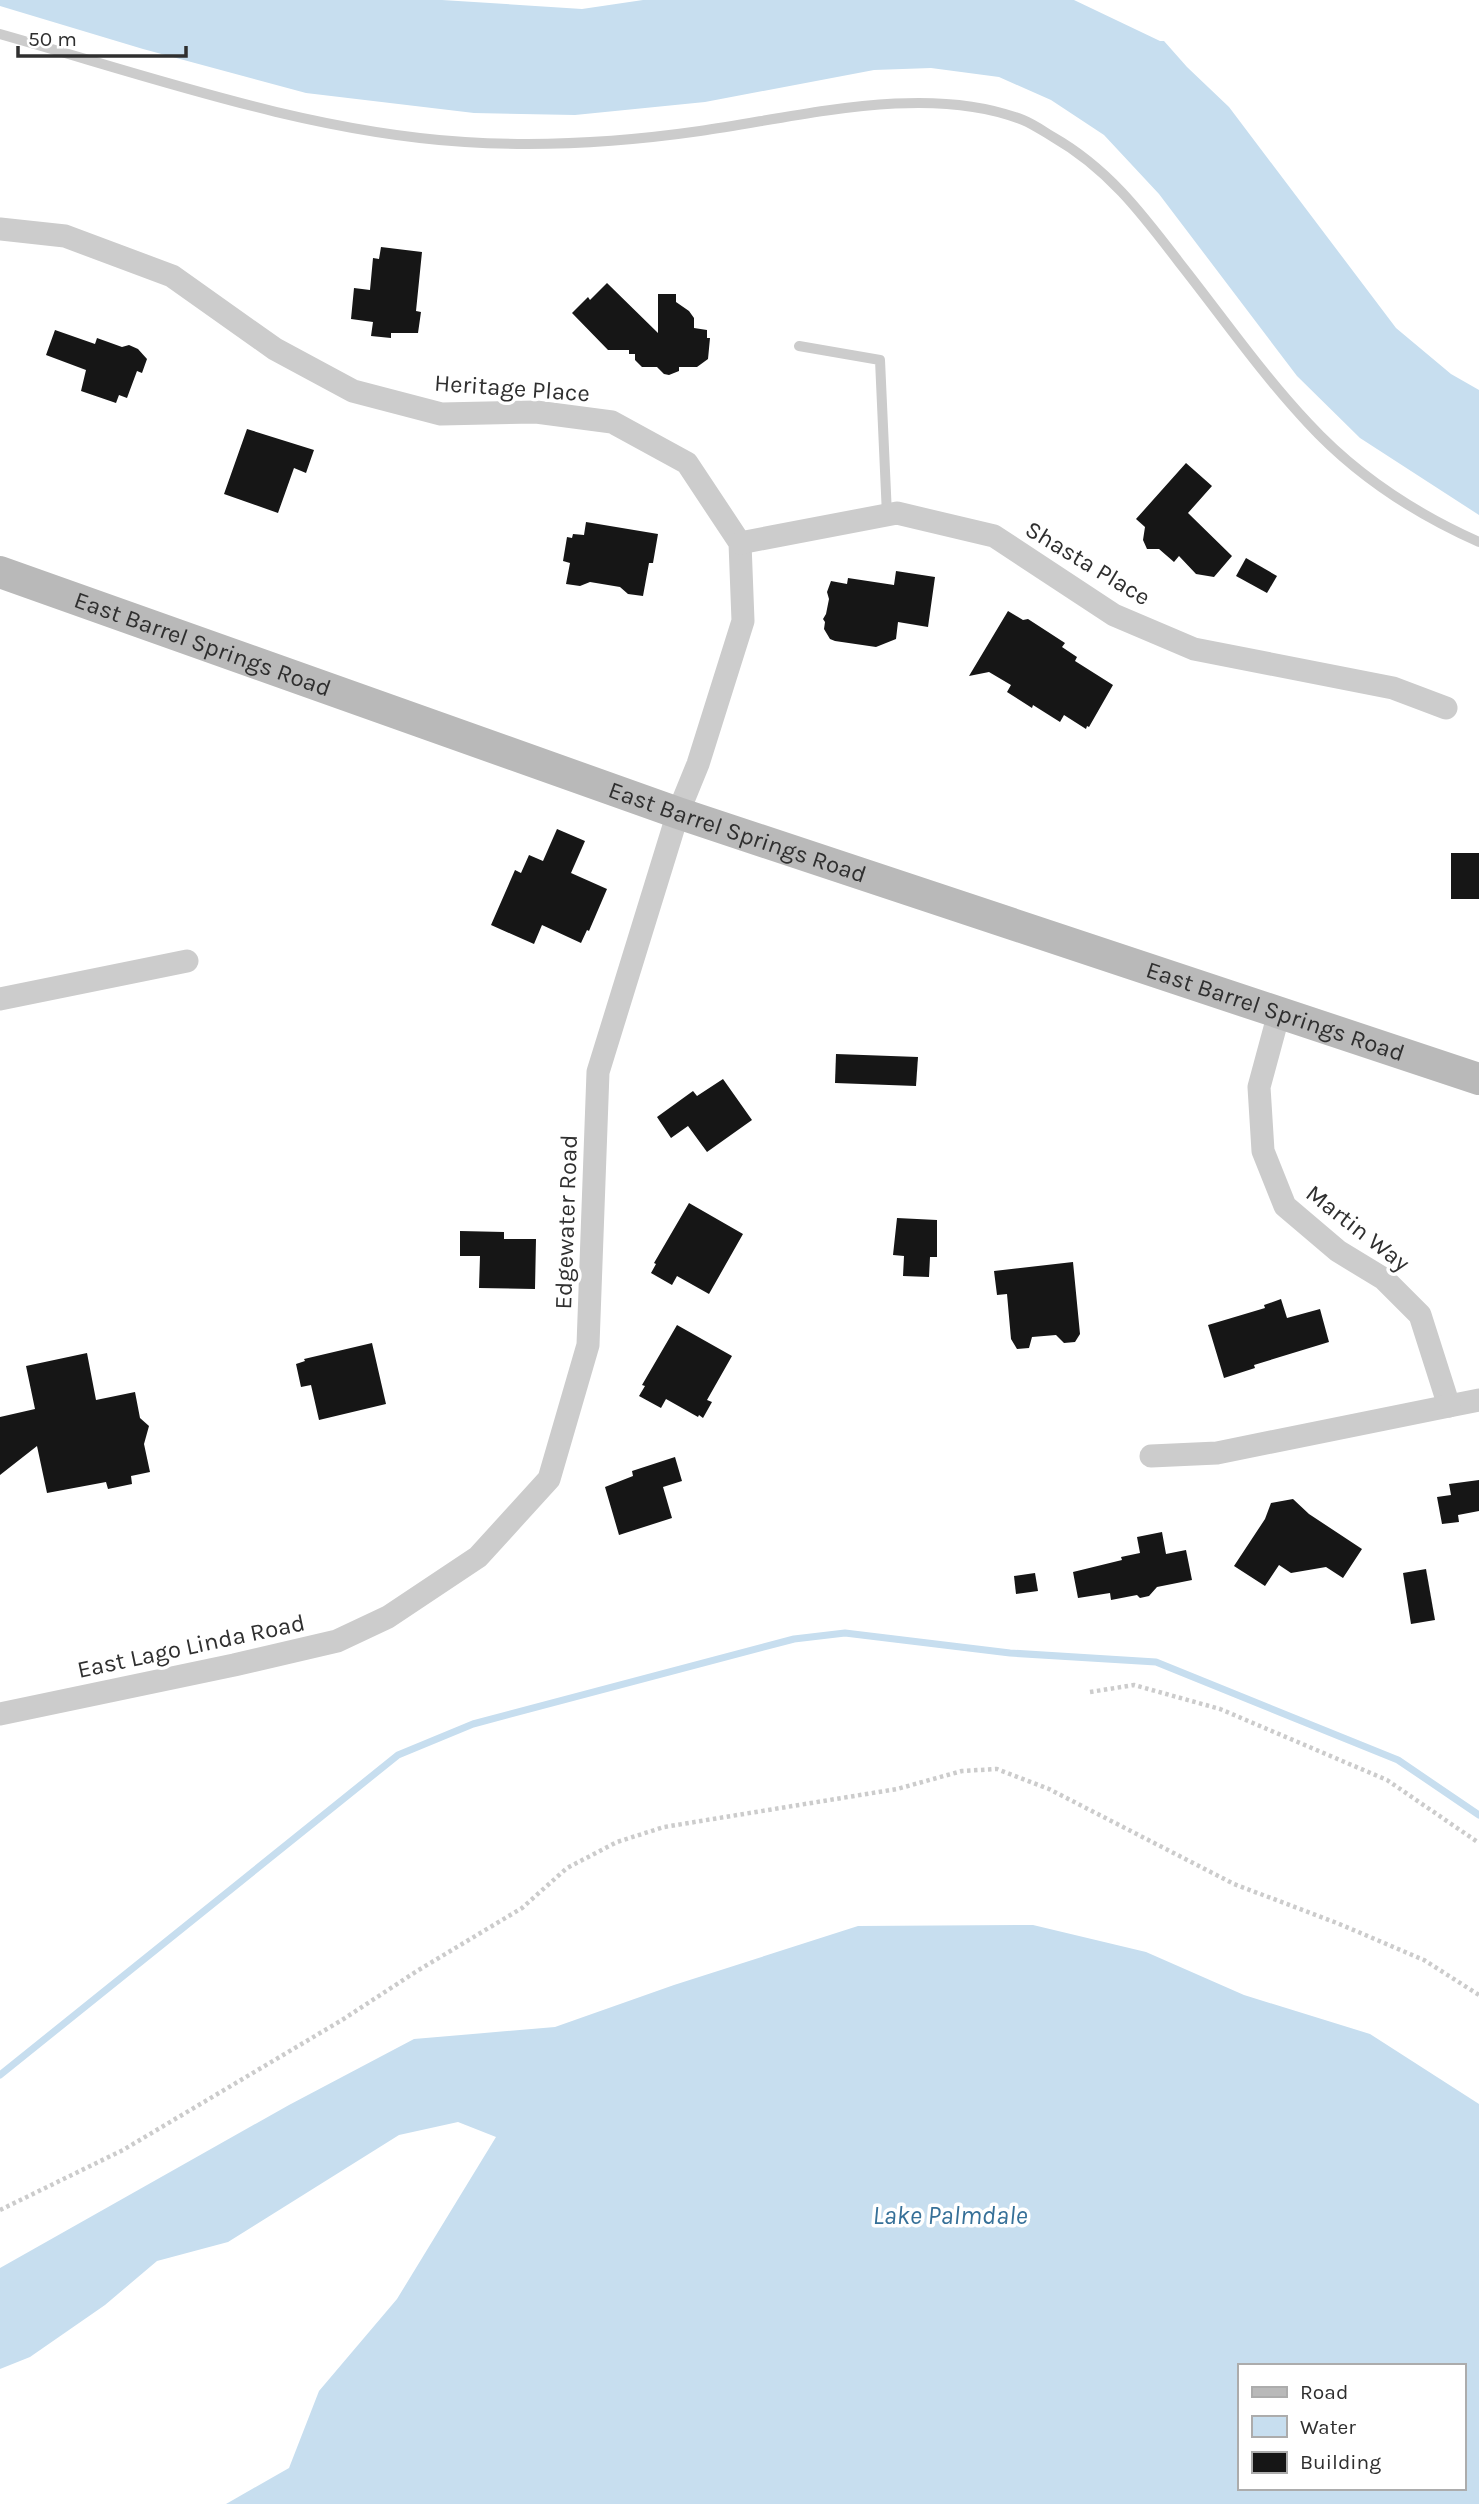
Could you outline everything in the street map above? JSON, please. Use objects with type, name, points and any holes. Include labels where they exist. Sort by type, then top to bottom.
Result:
[{"type":"street","name":"Heritage Place","points":[[0,229],[65,236],[172,276],[275,349],[354,391],[442,414],[536,412],[612,422],[688,463],[740,543]]},
{"type":"street","name":"Shasta Place","points":[[740,543],[897,513],[993,536],[1114,615],[1194,649],[1393,688],[1446,708]]},
{"type":"street","name":"Edgewater Road","points":[[388,1617],[478,1557],[549,1479],[588,1345],[598,1072],[678,813],[698,764],[743,621],[740,543]]},
{"type":"street","name":"East Barrel Springs Road","points":[[0,572],[678,813],[1479,1079]]},
{"type":"street","points":[[0,999],[187,961]]},
{"type":"street","name":"Martin Way","points":[[1279,1013],[1259,1087],[1263,1151],[1285,1206],[1338,1251],[1384,1279],[1420,1315],[1450,1406]]},
{"type":"street","points":[[1151,1456],[1217,1452],[1479,1400]]},
{"type":"street","name":"East Lago Linda Road","points":[[0,1714],[337,1641],[388,1617]]},
{"type":"lane","points":[[0,34],[305,118],[383,133],[465,142],[547,143],[625,139],[842,109],[907,103],[966,105],[1024,120],[1071,147],[1106,173],[1137,207],[1267,375],[1310,425],[1357,468],[1404,503],[1479,542]]},
{"type":"lane","points":[[799,346],[880,360],[887,515]]},
{"type":"path","points":[[1090,1692],[1134,1685],[1220,1709],[1388,1780],[1479,1843]]},
{"type":"path","points":[[0,2210],[123,2150],[342,2020],[417,1970],[522,1908],[567,1868],[617,1842],[664,1827],[897,1789],[962,1771],[998,1769],[1049,1790],[1234,1884],[1424,1960],[1479,1995]]},
{"type":"water","points":[[0,0],[442,0],[582,9],[643,0],[1074,0],[1164,41],[1229,107],[1396,328],[1451,374],[1479,390],[1479,515],[1360,438],[1297,376],[1159,194],[1104,135],[1051,100],[999,77],[931,68],[874,70],[705,102],[575,115],[474,113],[306,93],[143,49],[0,6]]},
{"type":"water","name":"Lake Palmdale","points":[[1033,1925],[1146,1952],[1244,1995],[1370,2034],[1479,2104],[1479,2504],[226,2504],[289,2468],[319,2391],[397,2299],[496,2137],[458,2122],[399,2135],[228,2242],[157,2261],[105,2305],[30,2357],[0,2369],[0,2268],[289,2105],[414,2039],[555,2027],[674,1985],[858,1926]]},
{"type":"building","points":[[381,247],[422,252],[416,311],[421,312],[418,333],[391,333],[391,338],[371,336],[373,322],[351,319],[354,288],[370,290],[373,258],[379,259]]},
{"type":"building","points":[[607,283],[658,333],[658,294],[676,294],[676,302],[694,318],[694,328],[707,330],[707,338],[710,338],[708,359],[697,367],[679,367],[679,371],[669,375],[657,367],[642,367],[635,360],[635,354],[629,354],[629,350],[608,350],[572,313]]},
{"type":"building","points":[[55,330],[95,344],[97,338],[122,347],[129,345],[138,349],[147,359],[142,373],[137,371],[127,398],[119,395],[116,403],[81,391],[86,370],[46,355]]},
{"type":"building","points":[[247,429],[314,450],[306,473],[294,468],[278,513],[224,494]]},
{"type":"building","points":[[1186,463],[1212,486],[1188,513],[1232,556],[1214,577],[1196,574],[1179,556],[1174,562],[1159,549],[1147,549],[1143,540],[1145,527],[1136,519]]},
{"type":"building","points":[[586,522],[658,534],[643,596],[628,594],[620,587],[590,582],[580,586],[566,584],[570,563],[563,561],[567,537],[572,538],[573,534],[584,535]]},
{"type":"building","points":[[1246,558],[1277,576],[1267,593],[1236,576]]},
{"type":"building","points":[[896,571],[935,577],[928,627],[898,622],[896,639],[876,647],[830,639],[824,629],[823,619],[831,581],[847,584],[848,578],[894,585]]},
{"type":"building","points":[[1008,611],[1023,620],[1028,619],[1065,643],[1062,647],[1077,657],[1075,661],[1113,685],[1089,727],[1086,729],[1064,715],[1060,722],[1033,705],[1032,708],[1007,692],[1011,685],[989,672],[969,676]]},
{"type":"building","points":[[557,829],[585,841],[571,873],[607,889],[581,943],[542,925],[534,944],[491,925],[515,870],[521,873],[529,855],[543,861]]},
{"type":"building","points":[[1451,853],[1479,853],[1479,899],[1451,899]]},
{"type":"building","points":[[836,1054],[918,1057],[916,1086],[835,1083]]},
{"type":"building","points":[[723,1079],[752,1120],[707,1152],[688,1126],[671,1138],[657,1117],[693,1091],[697,1096]]},
{"type":"building","points":[[689,1203],[743,1234],[709,1294],[677,1276],[672,1285],[651,1273],[656,1264],[654,1263]]},
{"type":"building","points":[[897,1218],[937,1220],[937,1257],[930,1257],[929,1277],[903,1276],[904,1256],[893,1255]]},
{"type":"building","points":[[460,1231],[504,1232],[504,1239],[536,1239],[535,1289],[479,1288],[480,1256],[460,1256]]},
{"type":"building","points":[[1073,1262],[1080,1334],[1075,1342],[1064,1343],[1056,1335],[1032,1337],[1029,1348],[1017,1349],[1011,1339],[1007,1294],[997,1295],[994,1271]]},
{"type":"building","points":[[1281,1299],[1287,1318],[1320,1309],[1329,1342],[1254,1365],[1255,1368],[1224,1378],[1208,1325],[1265,1308],[1264,1305]]},
{"type":"building","points":[[677,1325],[732,1356],[707,1400],[712,1402],[703,1418],[666,1399],[661,1408],[639,1396],[645,1386],[642,1385]]},
{"type":"building","points":[[372,1343],[386,1404],[319,1420],[311,1385],[301,1387],[296,1364],[305,1361],[304,1359]]},
{"type":"building","points":[[87,1353],[96,1400],[135,1392],[140,1418],[149,1426],[144,1444],[150,1472],[131,1476],[132,1484],[108,1489],[106,1482],[47,1493],[37,1446],[0,1475],[0,1417],[35,1409],[26,1366]]},
{"type":"building","points":[[675,1457],[682,1481],[663,1487],[672,1518],[619,1535],[605,1487],[633,1476],[632,1471]]},
{"type":"building","points":[[1479,1480],[1479,1511],[1458,1515],[1459,1522],[1442,1524],[1437,1497],[1451,1495],[1449,1484]]},
{"type":"building","points":[[1293,1499],[1309,1514],[1362,1549],[1343,1578],[1326,1567],[1291,1573],[1279,1565],[1265,1586],[1234,1566],[1265,1519],[1271,1503]]},
{"type":"building","points":[[1162,1532],[1166,1554],[1186,1550],[1192,1580],[1157,1587],[1149,1596],[1140,1598],[1137,1595],[1111,1600],[1110,1593],[1078,1598],[1073,1572],[1140,1553],[1137,1537]]},
{"type":"building","points":[[1426,1569],[1435,1620],[1411,1624],[1403,1573]]},
{"type":"building","points":[[1035,1573],[1038,1591],[1016,1594],[1014,1576]]},
{"type":"waterway","points":[[0,2075],[398,1755],[473,1724],[794,1639],[845,1633],[1010,1653],[1156,1662],[1398,1760],[1479,1815]]}]
